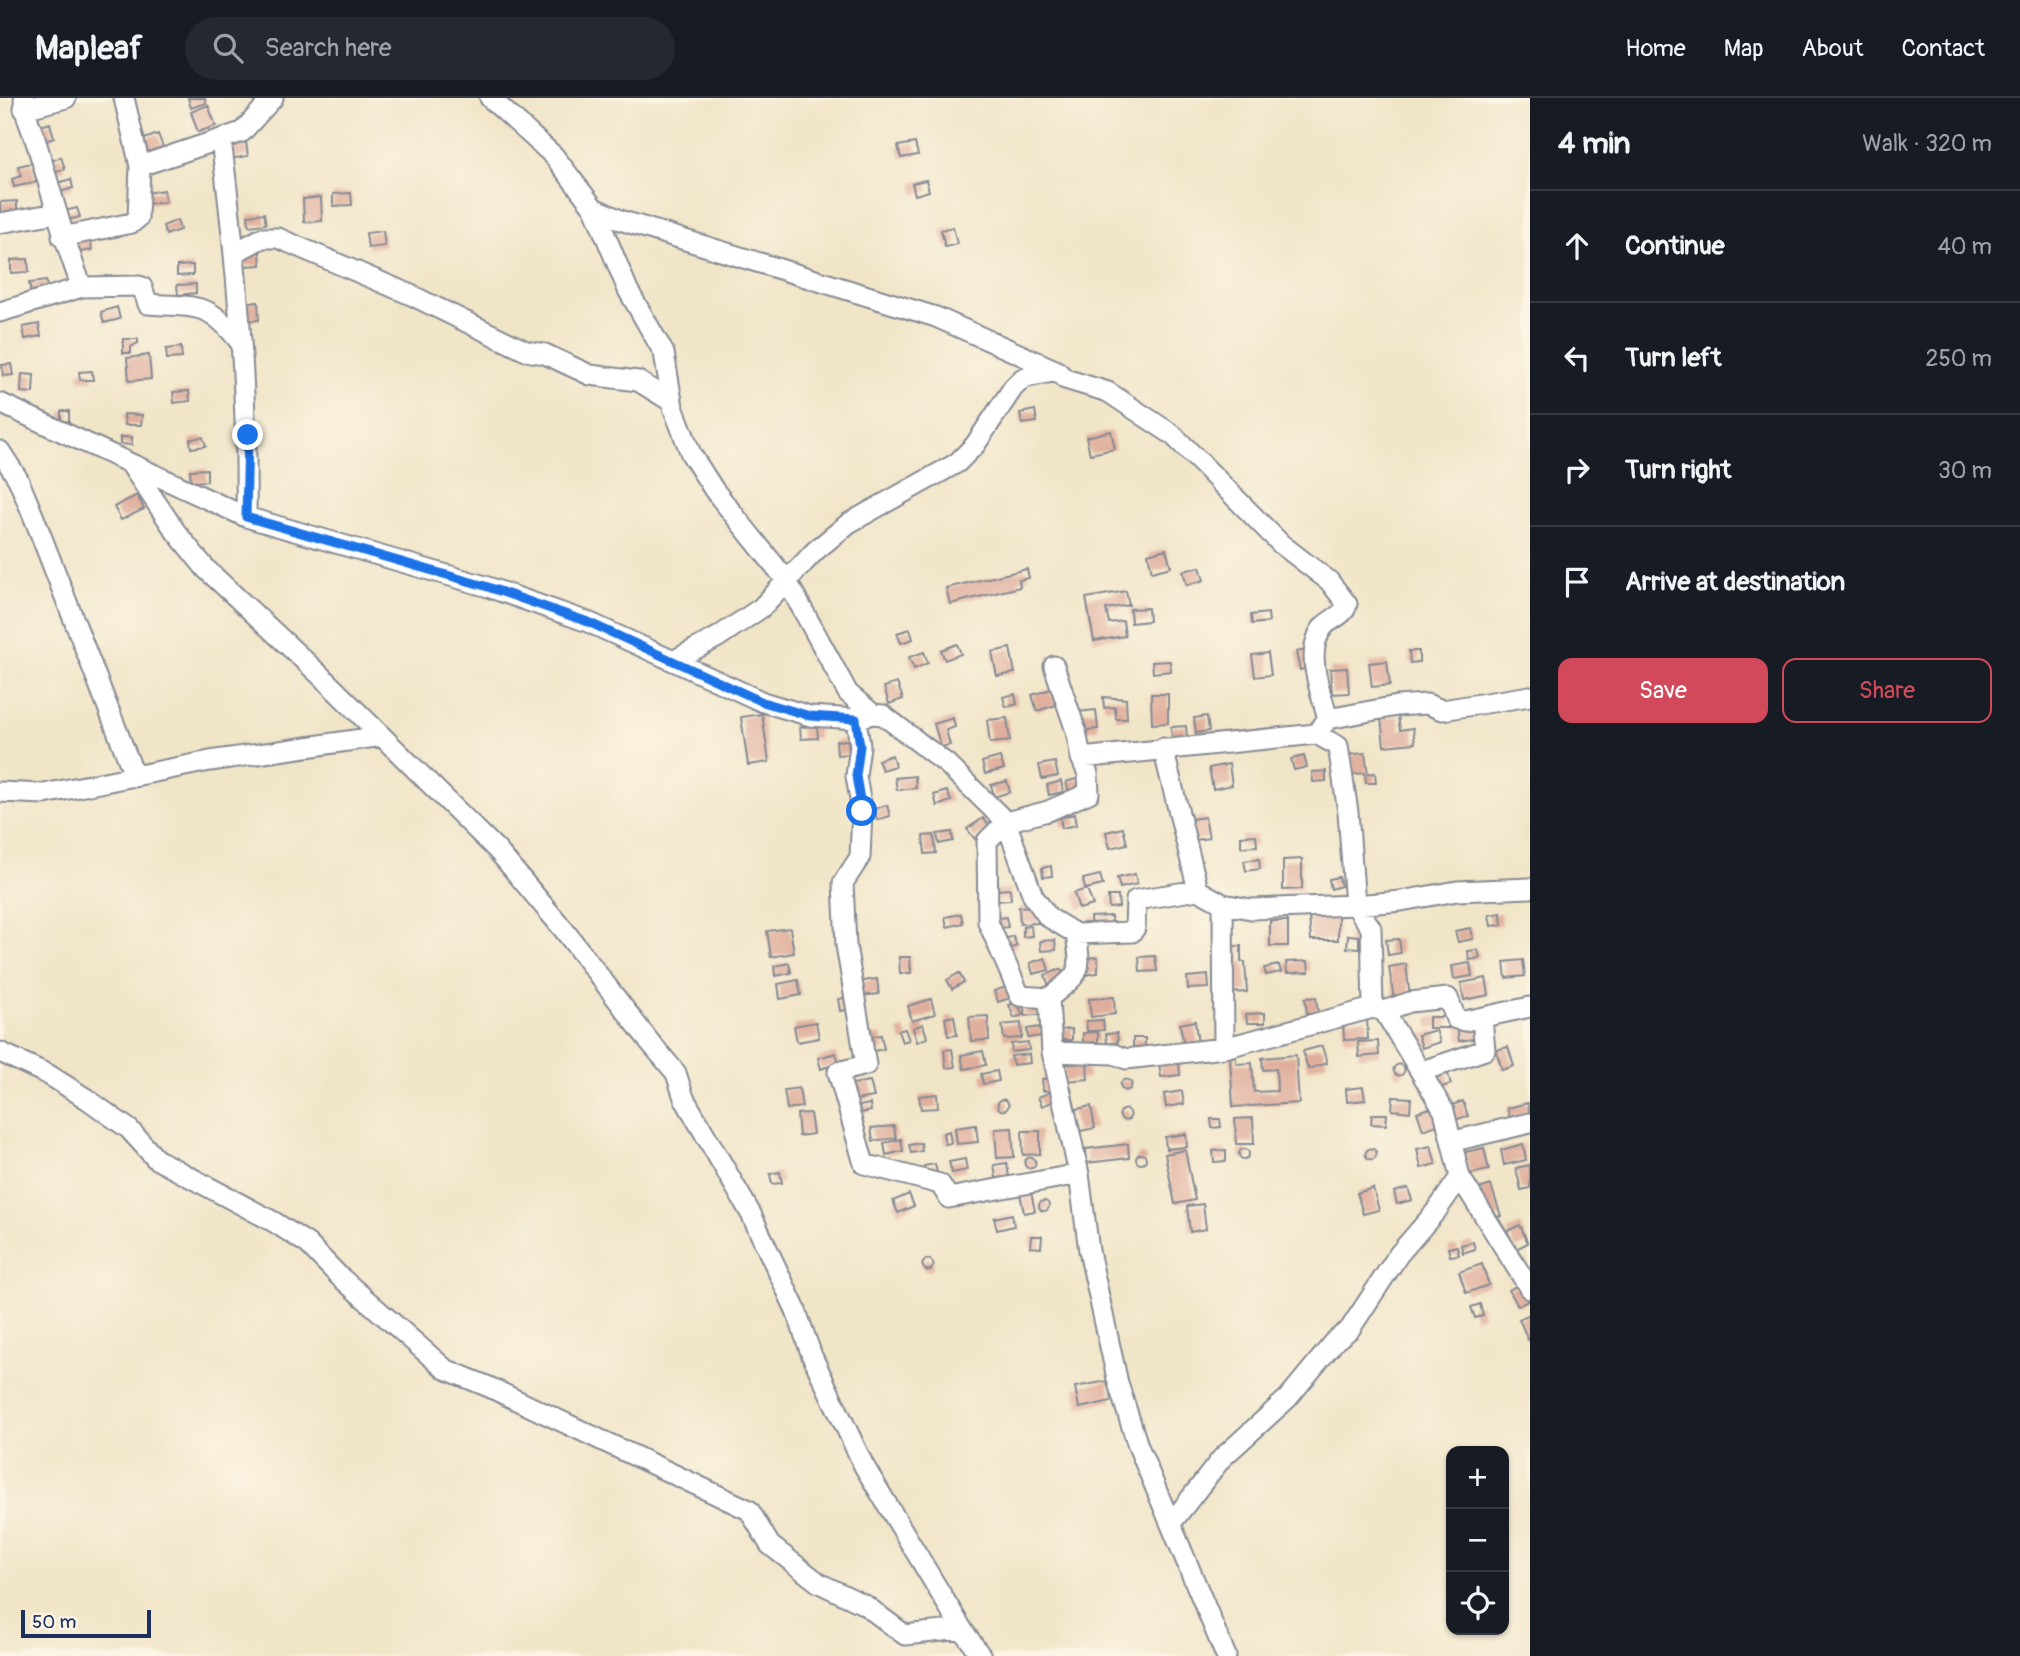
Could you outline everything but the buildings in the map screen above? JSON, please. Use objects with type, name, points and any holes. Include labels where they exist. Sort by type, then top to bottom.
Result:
[{"type":"street","points":[[66,98],[24,104],[62,237],[82,287]]},
{"type":"street","points":[[62,237],[136,222],[140,166],[124,98]]},
{"type":"street","points":[[140,166],[242,132],[273,98]]},
{"type":"street","points":[[489,98],[555,156],[594,208],[628,290],[664,353],[672,402],[687,445],[699,469],[787,581],[864,717],[856,776],[862,811],[860,857],[843,883],[846,946],[866,1065],[838,1072],[864,1164],[940,1184],[949,1198],[1079,1174]]},
{"type":"street","points":[[221,140],[236,252],[239,341],[247,431],[246,517]]},
{"type":"street","points":[[594,208],[620,220],[936,317],[1057,371],[1065,379],[1091,385],[1131,405],[1172,435],[1281,544],[1329,581],[1348,607],[1323,627],[1313,656],[1322,727],[1338,746],[1348,812],[1355,905],[1371,928],[1379,1010],[1422,1071],[1444,1111],[1454,1141],[1460,1177],[1530,1289]]},
{"type":"street","points":[[0,223],[57,213]]},
{"type":"street","points":[[236,252],[262,238],[278,238],[411,295],[526,351],[545,354],[590,374],[629,378],[672,402]]},
{"type":"street","points":[[0,312],[82,287],[142,287],[148,304],[203,308],[221,318],[239,341]]},
{"type":"street","points":[[673,661],[750,616],[815,551],[849,523],[957,463],[975,445],[1013,388],[1023,378],[1057,371]]},
{"type":"street","points":[[0,403],[246,517],[485,586],[588,622],[763,702],[810,716],[883,715],[947,764],[1006,822],[1033,895],[1048,917],[1076,934],[1132,932],[1135,928],[1136,900],[1198,890],[1223,904],[1251,909],[1355,905],[1401,901],[1457,891],[1530,888]]},
{"type":"street","points":[[0,451],[18,479],[35,520],[135,777]]},
{"type":"street","points":[[132,466],[176,532],[206,569],[382,736],[497,850],[677,1073],[684,1098],[751,1214],[795,1308],[812,1356],[864,1466],[981,1656]]},
{"type":"street","points":[[1054,666],[1088,774],[1089,793],[1048,811],[1006,822],[987,841],[988,922],[1020,996],[1049,998],[1075,977],[1081,965],[1076,934]]},
{"type":"street","points":[[1081,758],[1322,727],[1396,706],[1427,704],[1442,709],[1530,696]]},
{"type":"street","points":[[0,792],[44,794],[210,761],[382,736]]},
{"type":"street","points":[[1163,748],[1198,890]]},
{"type":"street","points":[[1223,904],[1224,1048]]},
{"type":"street","points":[[1049,998],[1052,1052],[1079,1174],[1089,1251],[1118,1383],[1138,1446],[1226,1656]]},
{"type":"street","points":[[1052,1052],[1114,1054],[1126,1059],[1224,1048],[1410,1002],[1448,998],[1456,1018],[1465,1021],[1527,1010]]},
{"type":"street","points":[[1422,1071],[1485,1050],[1482,1019]]},
{"type":"street","points":[[0,1052],[49,1074],[87,1099],[129,1129],[156,1159],[274,1222],[308,1244],[339,1276],[445,1369],[489,1387],[749,1510],[770,1545],[819,1583],[865,1605],[905,1635],[962,1629]]},
{"type":"street","points":[[1454,1141],[1530,1123]]},
{"type":"street","points":[[1172,1522],[1222,1458],[1288,1398],[1336,1340],[1350,1329],[1399,1254],[1437,1210],[1460,1177]]},
{"type":"route","points":[[248,435],[246,517],[485,586],[588,622],[763,702],[810,716],[856,719],[860,746],[856,776],[862,811]]}]
